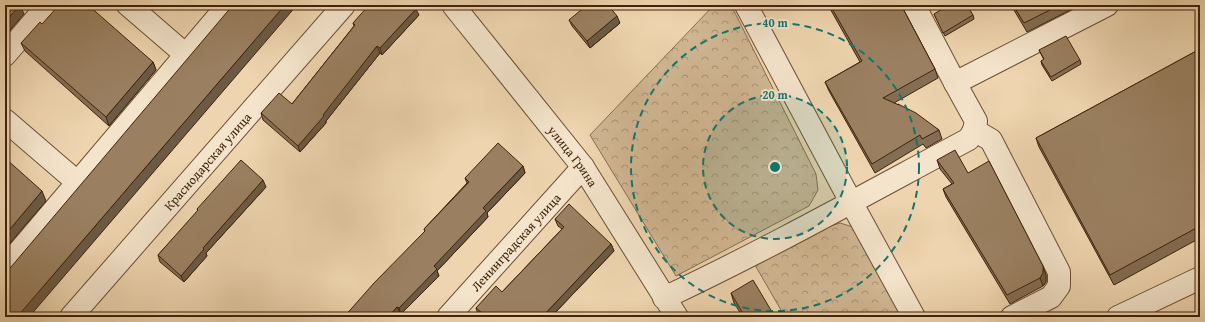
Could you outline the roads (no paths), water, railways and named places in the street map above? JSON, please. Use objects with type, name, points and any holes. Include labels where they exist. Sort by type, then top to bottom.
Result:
[{"type":"street","points":[[5,55],[48,5]]},
{"type":"street","points":[[128,5],[186,55]]},
{"type":"street","points":[[5,268],[228,5]]},
{"type":"street","name":"Краснодарская улица","points":[[71,317],[344,5]]},
{"type":"street","name":"улица Грина","points":[[454,5],[583,167],[677,317]]},
{"type":"street","points":[[746,5],[914,317]]},
{"type":"street","points":[[664,298],[851,202],[969,139],[974,130],[976,121],[914,5]]},
{"type":"street","points":[[955,83],[1107,5]]},
{"type":"street","points":[[5,120],[78,182]]},
{"type":"street","points":[[974,130],[991,140],[1059,272],[1060,286],[1051,297],[1012,317]]},
{"type":"street","name":"Ленинградская улица","points":[[448,317],[583,167]]},
{"type":"street","points":[[1118,317],[1200,278]]}]
